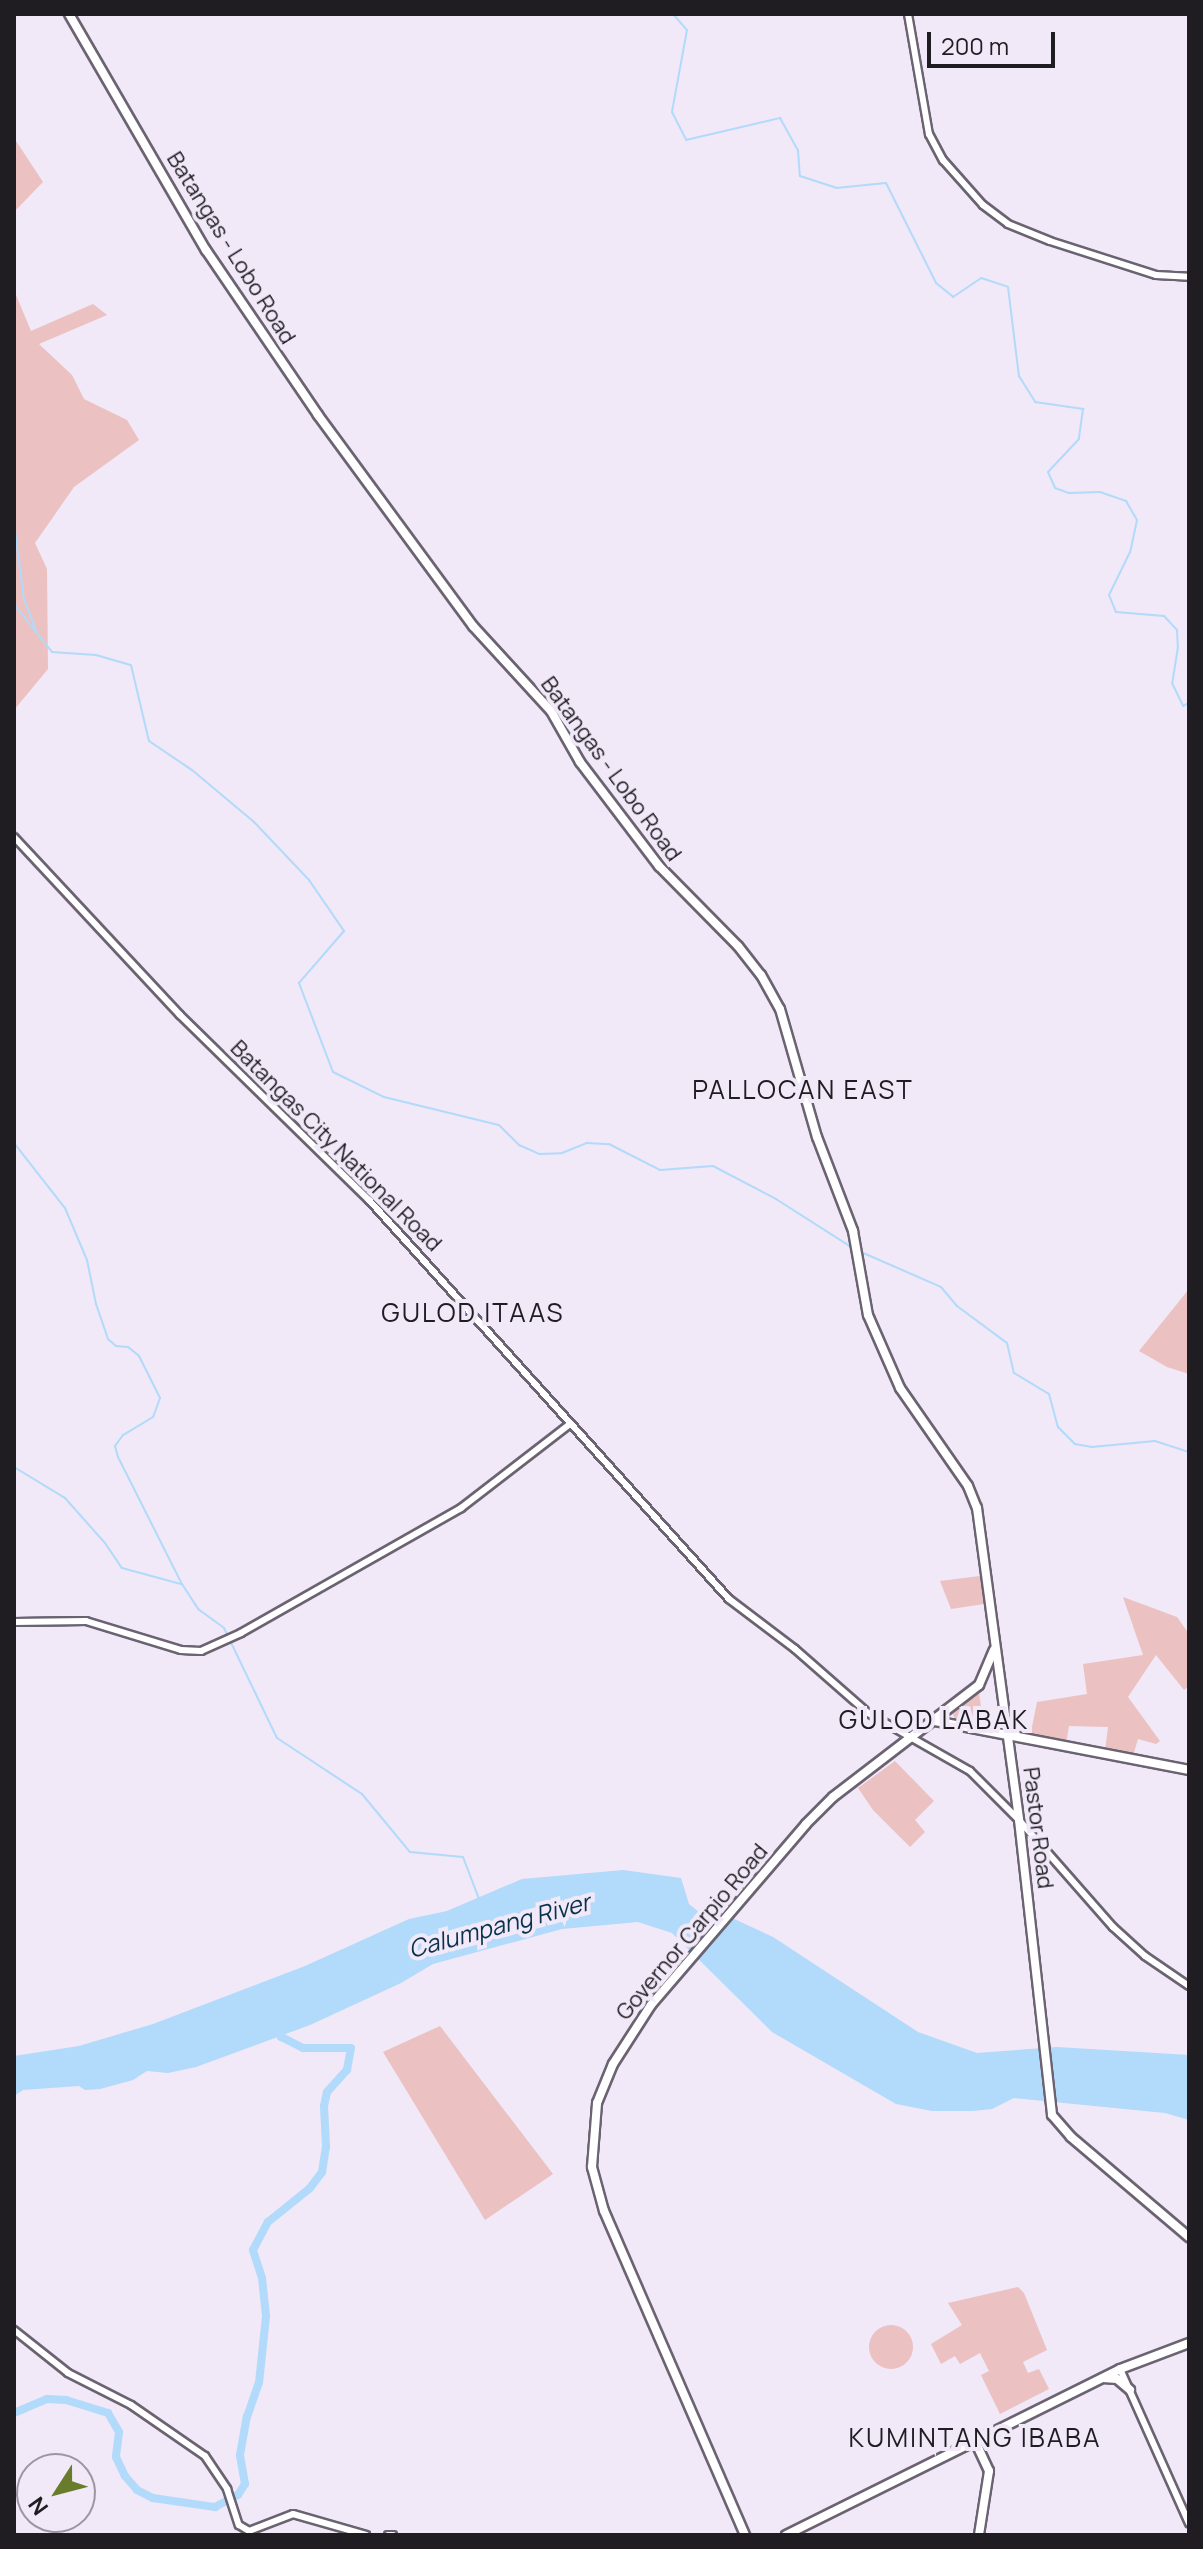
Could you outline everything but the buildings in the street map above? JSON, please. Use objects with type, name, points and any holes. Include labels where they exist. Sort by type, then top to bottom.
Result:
[{"type":"main road","name":"Batangas - Lobo Road","points":[[69,14],[206,250],[311,406],[473,626],[546,704],[582,765],[661,869],[738,946],[761,975],[787,1027],[817,1137],[847,1210],[856,1244],[864,1306],[893,1376],[975,1501],[995,1649]]},
{"type":"main road","name":"Governor Carpio Road","points":[[745,2535],[608,2220],[592,2167],[597,2103],[613,2064],[647,2009],[826,1802],[979,1685],[995,1649]]},
{"type":"main road","name":"Pastor Road","points":[[995,1649],[1057,2120],[1071,2137],[1189,2237]]},
{"type":"main road","points":[[935,1721],[1009,1738],[1189,1770]]},
{"type":"main road","points":[[786,2535],[1120,2369],[1189,2343]]},
{"type":"main road","points":[[1102,2378],[1117,2379],[1130,2390]]},
{"type":"main road","points":[[975,2441],[989,2471],[979,2535]]},
{"type":"street","points":[[908,14],[925,118],[934,148],[983,205],[1008,224],[1050,241],[1156,275],[1189,277]]},
{"type":"street","name":"Batangas City National Road","points":[[14,837],[180,1015],[369,1200],[729,1599],[801,1653],[868,1713],[970,1771],[1019,1820],[1113,1927],[1145,1956],[1189,1986]]},
{"type":"street","points":[[14,1622],[89,1621],[190,1651],[201,1651],[230,1639],[476,1498],[570,1424]]},
{"type":"street","points":[[14,2330],[68,2373],[131,2405],[205,2456],[227,2489],[239,2525],[249,2531],[293,2514],[366,2535]]},
{"type":"street","points":[[1120,2369],[1189,2523]]},
{"type":"shaded area","points":[[14,138],[43,182],[14,212]]},
{"type":"shaded area","points":[[14,290],[31,331],[93,304],[107,315],[39,344],[72,375],[84,399],[127,420],[139,440],[74,487],[35,543],[47,569],[48,669],[14,710]]},
{"type":"shaded area","points":[[1189,1289],[1189,1374],[1167,1367],[1139,1351]]},
{"type":"shaded area","points":[[980,1576],[984,1604],[951,1609],[940,1581]]},
{"type":"shaded area","points":[[1123,1597],[1177,1617],[1189,1634],[1189,1686],[1184,1690],[1156,1655],[1128,1697],[1160,1741],[1156,1744],[1138,1739],[1133,1756],[1105,1751],[1108,1727],[1069,1726],[1066,1744],[1030,1737],[1037,1702],[1087,1694],[1083,1664],[1143,1655]]},
{"type":"shaded area","points":[[979,1692],[984,1728],[956,1722],[953,1714]]},
{"type":"shaded area","points":[[895,1761],[934,1801],[915,1820],[925,1832],[910,1847],[873,1810],[858,1788]]},
{"type":"shaded area","points":[[440,2026],[553,2174],[485,2220],[383,2052]]},
{"type":"shaded area","points":[[1018,2287],[1024,2293],[1047,2350],[1023,2362],[1028,2373],[1039,2369],[1049,2389],[1000,2414],[981,2375],[989,2371],[980,2353],[960,2364],[955,2356],[941,2364],[931,2344],[962,2325],[948,2303]]},
{"type":"shaded area","points":[[891,2325],[907,2331],[913,2347],[907,2363],[891,2369],[875,2363],[869,2347],[875,2331]]},
{"type":"water","name":"Calumpang River","points":[[623,1870],[681,1878],[689,1904],[699,1912],[710,1916],[719,1912],[773,1937],[918,2032],[977,2053],[1057,2047],[1189,2055],[1189,2120],[1165,2113],[1014,2098],[992,2109],[972,2111],[932,2111],[896,2104],[772,2032],[672,1933],[638,1922],[562,1929],[433,1964],[401,1983],[310,2025],[196,2067],[168,2073],[147,2071],[133,2080],[100,2089],[85,2090],[79,2086],[23,2090],[14,2096],[14,2056],[79,2046],[153,2024],[305,1966],[409,1919],[447,1911],[522,1879]]},
{"type":"waterway","points":[[673,14],[687,30],[672,112],[686,140],[780,118],[798,150],[800,176],[836,188],[886,183],[936,283],[953,297],[981,278],[1008,287],[1019,376],[1035,402],[1083,409],[1079,439],[1048,472],[1055,488],[1069,493],[1100,492],[1126,501],[1137,520],[1130,552],[1109,595],[1116,612],[1164,616],[1177,630],[1178,647],[1172,683],[1183,706],[1189,703]]},
{"type":"waterway","points":[[14,523],[24,599],[36,630]]},
{"type":"waterway","points":[[14,604],[52,652],[96,655],[131,665],[149,741],[192,770],[254,822],[309,880],[344,931],[299,983],[333,1072],[384,1097],[499,1125],[519,1145],[539,1154],[562,1153],[587,1143],[609,1144],[660,1170],[713,1166],[776,1199],[851,1247]]},
{"type":"waterway","points":[[14,1143],[65,1208],[87,1260],[96,1304],[108,1339],[116,1346],[128,1347],[139,1356],[160,1398],[153,1417],[123,1435],[115,1446],[182,1584],[198,1609],[224,1628],[277,1738],[362,1794],[410,1852],[463,1857],[479,1899]]},
{"type":"waterway","points":[[861,1252],[941,1287],[957,1306],[1007,1343],[1014,1373],[1049,1394],[1058,1427],[1075,1444],[1092,1447],[1155,1441],[1189,1452]]},
{"type":"waterway","points":[[14,1467],[65,1498],[105,1543],[122,1568],[181,1584]]},
{"type":"waterway","points":[[14,2413],[47,2399],[66,2400],[108,2413],[119,2432],[116,2457],[125,2476],[137,2490],[153,2498],[215,2507],[238,2495],[245,2484],[240,2455],[247,2417],[259,2383],[266,2316],[262,2278],[253,2250],[268,2222],[310,2188],[322,2172],[327,2092],[347,2070],[351,2048],[303,2048],[281,2037],[275,2028]]},
{"type":"district","name":"PALLOCAN EAST","points":[[803,1090]]},
{"type":"district","name":"GULOD ITAAS","points":[[473,1313]]},
{"type":"district","name":"GULOD LABAK","points":[[934,1720]]},
{"type":"district","name":"KUMINTANG IBABA","points":[[975,2438]]}]
